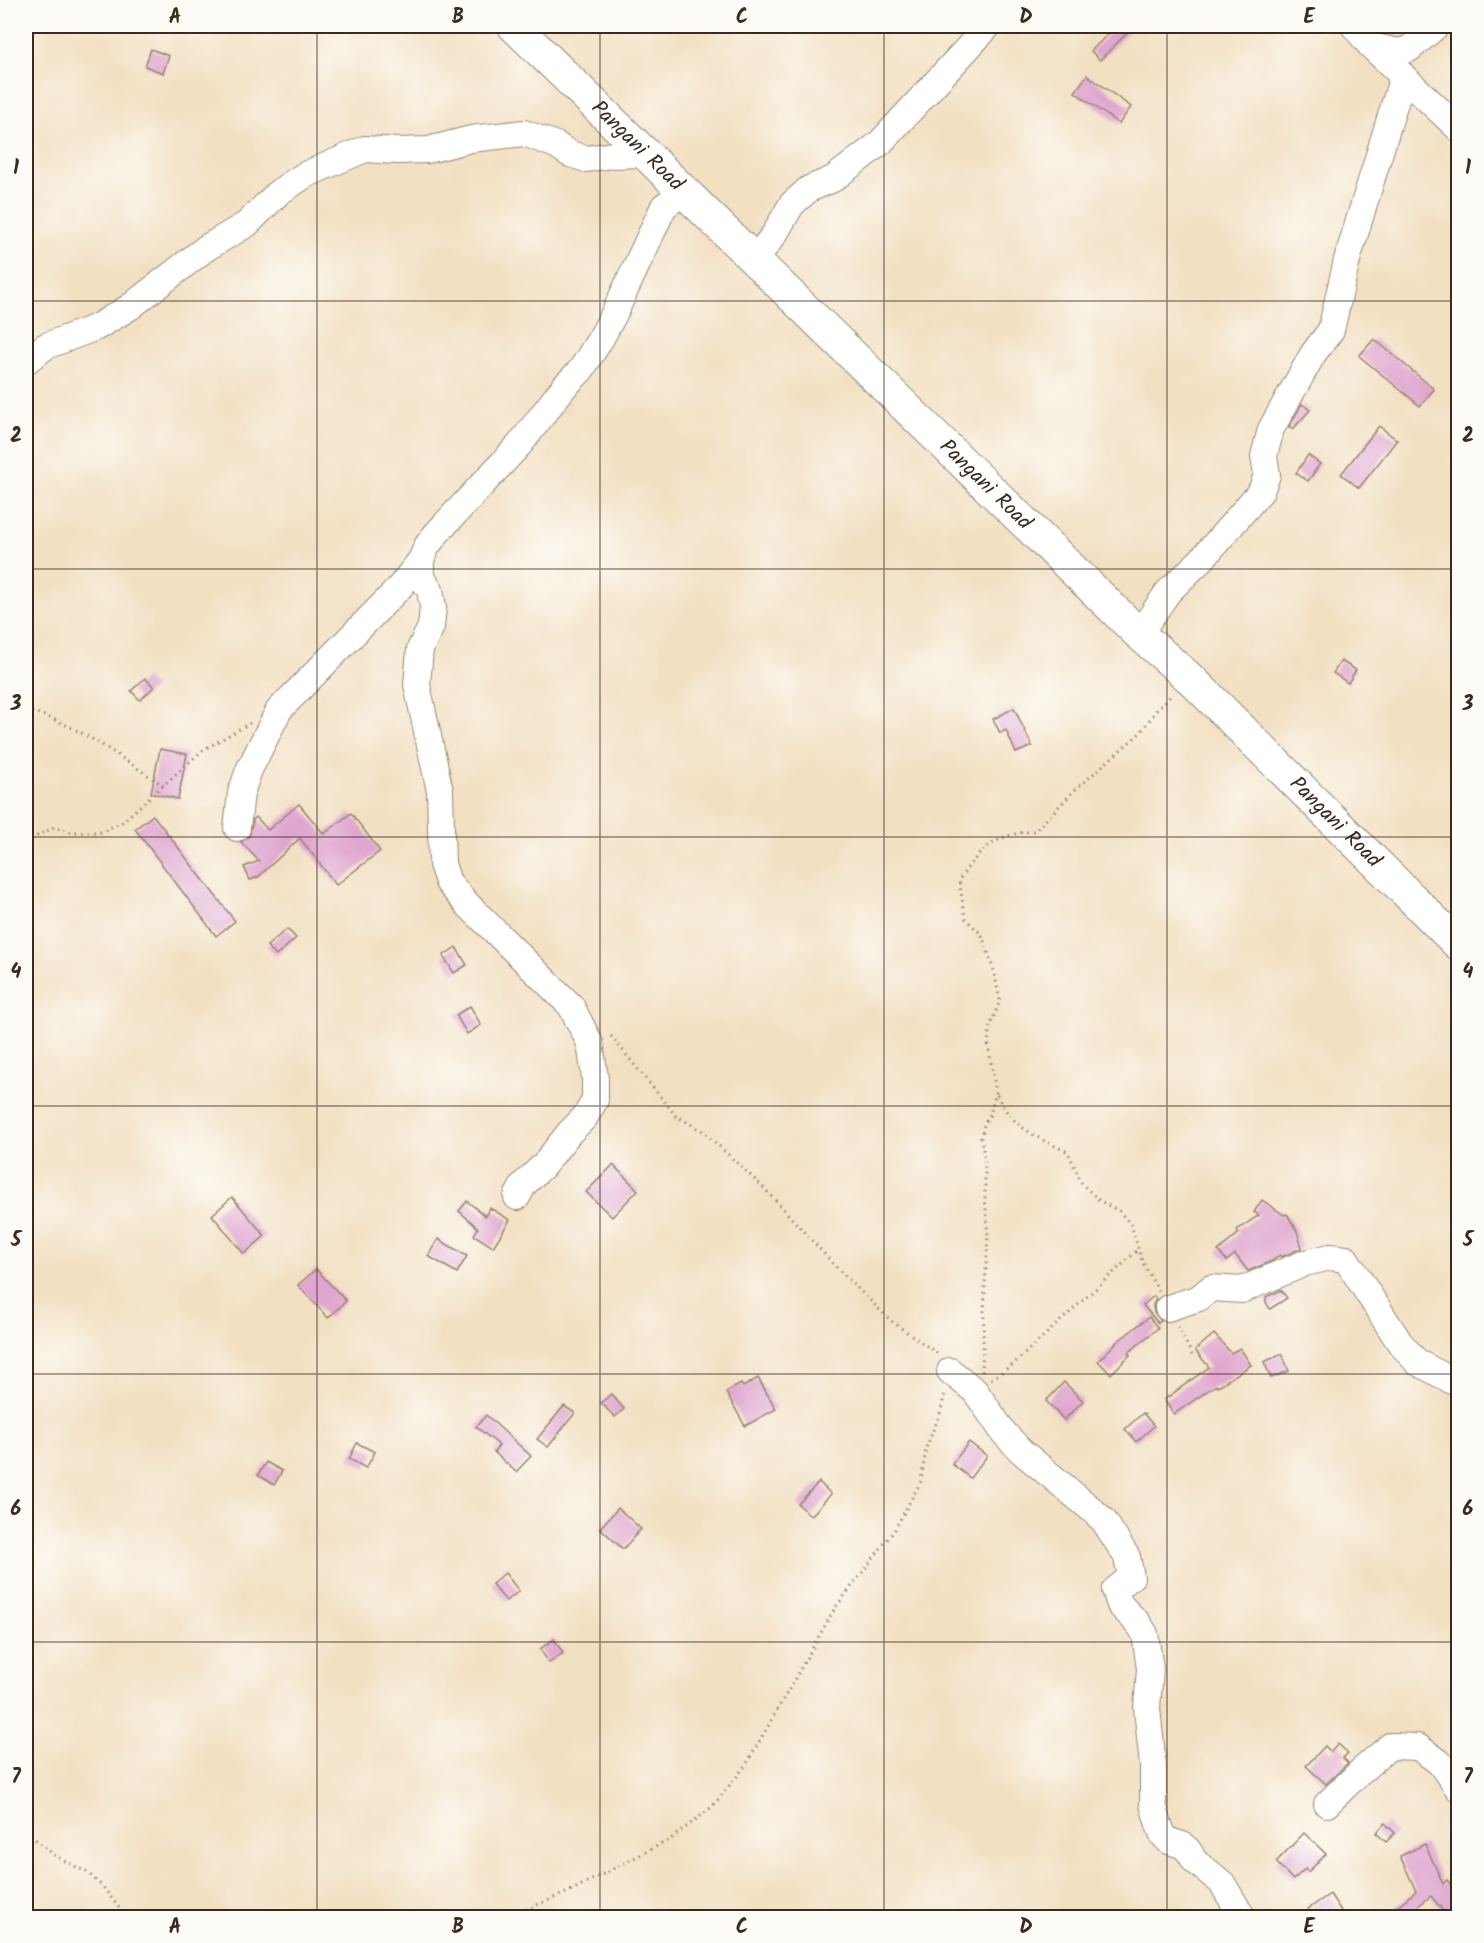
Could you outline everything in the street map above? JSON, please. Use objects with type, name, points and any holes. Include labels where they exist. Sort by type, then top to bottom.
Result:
[{"type":"main road","name":"Pangani Road","points":[[514,26],[1140,634],[1194,682],[1458,944]]},
{"type":"street","points":[[755,260],[774,235],[792,204],[809,189],[833,179],[880,143],[988,26]]},
{"type":"street","points":[[1354,26],[1371,46],[1458,128]]},
{"type":"street","points":[[1371,46],[1398,52],[1409,50],[1436,26]]},
{"type":"street","points":[[1140,634],[1168,592],[1202,559],[1261,491],[1267,475],[1264,456],[1271,429],[1313,354],[1331,330],[1347,260],[1403,76]]},
{"type":"street","points":[[26,361],[46,346],[97,327],[130,307],[206,248],[247,224],[279,192],[305,176],[364,149],[428,150],[471,139],[524,133],[586,159],[645,154]]},
{"type":"street","points":[[237,828],[241,793],[249,770],[279,710],[399,588],[421,560],[436,534],[520,444],[564,387],[581,370],[614,314],[664,206],[685,192]]},
{"type":"street","points":[[421,560],[421,576],[430,590],[433,607],[431,627],[420,649],[417,685],[440,791],[442,864],[448,882],[467,904],[571,1006],[590,1043],[596,1100],[585,1117],[543,1166],[524,1184],[518,1197]]},
{"type":"street","points":[[1168,1308],[1199,1298],[1211,1288],[1242,1290],[1305,1263],[1330,1257],[1346,1259],[1400,1343],[1417,1362],[1458,1384]]},
{"type":"street","points":[[950,1371],[979,1388],[1004,1433],[1021,1451],[1104,1521],[1127,1557],[1131,1577],[1115,1590],[1120,1605],[1138,1623],[1145,1634],[1150,1669],[1147,1708],[1153,1766],[1153,1804],[1159,1825],[1163,1835],[1169,1841],[1182,1845],[1196,1861],[1222,1883],[1243,1917]]},
{"type":"street","points":[[1327,1804],[1390,1746],[1418,1747],[1439,1762],[1458,1788]]},
{"type":"path","points":[[1192,1355],[1137,1251],[1131,1225],[1119,1211],[1100,1201],[1082,1184],[1068,1152],[1034,1136],[1019,1125],[1004,1110],[996,1094],[988,1043],[990,1026],[1000,1001],[999,987],[982,935],[965,918],[959,880],[985,847],[1017,832],[1035,831],[1076,789],[1140,733],[1158,708],[1175,692],[1194,682]]},
{"type":"path","points":[[26,710],[40,714],[92,740],[164,786]]},
{"type":"path","points":[[26,842],[54,827],[70,832],[101,832],[122,822],[202,750],[245,725],[279,710]]},
{"type":"path","points":[[479,1917],[518,1913],[568,1892],[671,1839],[712,1807],[746,1765],[836,1608],[894,1531],[921,1481],[926,1448],[941,1411],[950,1371],[941,1356],[890,1320],[836,1267],[764,1188],[703,1131],[676,1116],[609,1034]]},
{"type":"path","points":[[979,1388],[988,1236],[985,1162],[981,1138],[996,1094]]},
{"type":"path","points":[[979,1388],[1011,1366],[1137,1251]]},
{"type":"path","points":[[26,1832],[57,1857],[88,1873],[103,1887],[127,1917]]},
{"type":"path","points":[[395,1917],[412,1917]]},
{"type":"building","points":[[1116,26],[1134,26],[1100,60],[1091,51]]},
{"type":"building","points":[[151,49],[169,56],[163,73],[145,66]]},
{"type":"building","points":[[1087,75],[1131,107],[1119,124],[1075,92]]},
{"type":"building","points":[[1374,339],[1434,389],[1420,406],[1359,356]]},
{"type":"building","points":[[1302,404],[1310,410],[1293,429],[1289,427]]},
{"type":"building","points":[[1379,426],[1397,440],[1359,488],[1341,474]]},
{"type":"building","points":[[1308,455],[1320,464],[1308,481],[1296,473]]},
{"type":"building","points":[[1341,661],[1356,670],[1348,683],[1333,673]]},
{"type":"building","points":[[145,678],[154,687],[140,700],[131,691]]},
{"type":"building","points":[[1014,708],[1032,746],[1016,753],[1006,730],[1000,733],[993,719]]},
{"type":"building","points":[[160,749],[187,754],[178,799],[151,793]]},
{"type":"building","points":[[299,804],[324,834],[351,813],[380,851],[336,885],[300,838],[258,877],[250,880],[244,867],[259,861],[241,842],[249,836],[253,820],[256,817],[268,830]]},
{"type":"building","points":[[153,815],[235,921],[216,936],[135,829]]},
{"type":"building","points":[[287,929],[296,938],[276,956],[267,946]]},
{"type":"building","points":[[456,947],[467,965],[454,973],[443,956]]},
{"type":"building","points":[[470,1006],[481,1025],[467,1034],[456,1015]]},
{"type":"building","points":[[613,1165],[638,1190],[612,1217],[586,1192]]},
{"type":"building","points":[[232,1197],[265,1236],[244,1254],[212,1215]]},
{"type":"building","points":[[1262,1200],[1284,1215],[1287,1214],[1297,1231],[1302,1248],[1281,1257],[1280,1255],[1248,1271],[1235,1254],[1227,1261],[1218,1251],[1239,1233],[1237,1230],[1259,1215],[1254,1212]]},
{"type":"building","points":[[467,1201],[485,1216],[490,1208],[510,1220],[493,1247],[474,1235],[478,1228],[459,1211]]},
{"type":"building","points":[[438,1239],[467,1256],[457,1273],[428,1256]]},
{"type":"building","points":[[316,1269],[346,1301],[328,1318],[298,1285]]},
{"type":"building","points":[[1281,1290],[1287,1298],[1270,1309],[1266,1297]]},
{"type":"building","points":[[1154,1296],[1156,1299],[1153,1305],[1154,1312],[1161,1321],[1158,1323],[1143,1305]]},
{"type":"building","points":[[1149,1317],[1158,1328],[1128,1353],[1130,1355],[1111,1374],[1098,1361],[1117,1342]]},
{"type":"building","points":[[1214,1334],[1231,1353],[1240,1348],[1251,1365],[1217,1387],[1216,1385],[1174,1414],[1164,1400],[1209,1367],[1195,1350]]},
{"type":"building","points":[[1282,1354],[1289,1371],[1271,1378],[1264,1362]]},
{"type":"building","points":[[758,1378],[776,1409],[745,1426],[726,1392],[741,1384],[743,1387]]},
{"type":"building","points":[[1064,1382],[1083,1401],[1064,1420],[1046,1401]]},
{"type":"building","points":[[611,1394],[624,1409],[615,1417],[601,1403]]},
{"type":"building","points":[[564,1406],[575,1413],[548,1447],[537,1439]]},
{"type":"building","points":[[1143,1413],[1154,1426],[1136,1442],[1125,1429]]},
{"type":"building","points":[[486,1415],[531,1456],[516,1472],[494,1452],[499,1445],[476,1427]]},
{"type":"building","points":[[969,1442],[987,1456],[970,1478],[952,1464]]},
{"type":"building","points":[[357,1443],[375,1452],[366,1468],[349,1459]]},
{"type":"building","points":[[266,1462],[282,1471],[274,1485],[258,1475]]},
{"type":"building","points":[[819,1482],[831,1494],[811,1516],[798,1504]]},
{"type":"building","points":[[618,1508],[641,1529],[623,1549],[600,1528]]},
{"type":"building","points":[[505,1573],[519,1591],[506,1601],[492,1584]]},
{"type":"building","points":[[554,1639],[563,1653],[549,1663],[540,1649]]},
{"type":"building","points":[[1338,1744],[1348,1753],[1343,1758],[1348,1763],[1326,1784],[1306,1766],[1325,1746],[1331,1752]]},
{"type":"building","points":[[1385,1823],[1395,1833],[1386,1842],[1376,1833]]},
{"type":"building","points":[[1304,1833],[1326,1854],[1308,1872],[1305,1869],[1293,1880],[1276,1862]]},
{"type":"building","points":[[1425,1844],[1443,1884],[1447,1880],[1458,1894],[1458,1917],[1448,1917],[1431,1896],[1404,1917],[1398,1917],[1392,1910],[1416,1891],[1400,1856]]},
{"type":"building","points":[[1330,1894],[1345,1917],[1314,1917],[1308,1909]]}]
